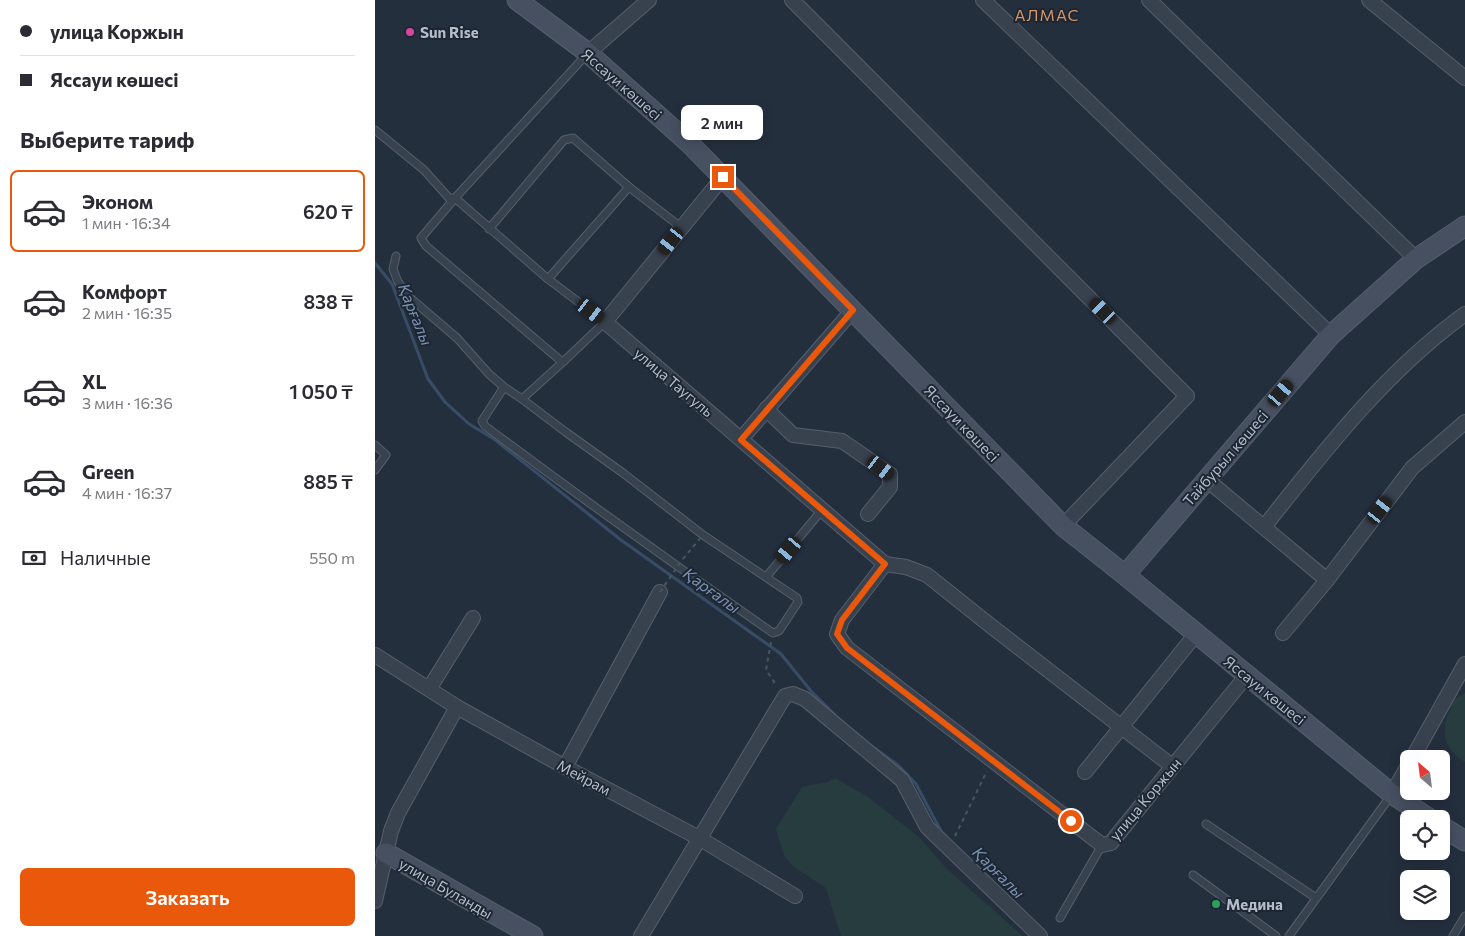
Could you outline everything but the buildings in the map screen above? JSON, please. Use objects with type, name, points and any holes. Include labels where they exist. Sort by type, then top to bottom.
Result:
[{"type":"main road","name":"Яссауи көшесі","points":[[517,0],[588,52],[690,144],[1063,526],[1392,794],[1416,810]]},
{"type":"main road","name":"Тайбурыл көшесі","points":[[1125,575],[1331,335],[1416,259],[1465,226]]},
{"type":"main road","points":[[1450,832],[1465,841]]},
{"type":"main road","name":"улица Буланды","points":[[386,853],[533,936]]},
{"type":"street","points":[[588,52],[649,0]]},
{"type":"street","points":[[793,0],[1187,396],[1063,526]]},
{"type":"street","points":[[983,0],[1331,335]]},
{"type":"street","points":[[1149,0],[1416,259]]},
{"type":"street","points":[[1369,0],[1465,78]]},
{"type":"street","points":[[605,322],[723,177]]},
{"type":"street","points":[[741,440],[853,310]]},
{"type":"street","points":[[1263,527],[1335,438],[1380,388],[1438,335],[1465,314]]},
{"type":"street","name":"улица Таугуль","points":[[605,322],[885,564]]},
{"type":"street","points":[[766,410],[793,435],[842,441],[890,474],[890,487],[868,514]]},
{"type":"street","points":[[1283,634],[1327,580],[1412,468],[1465,422]]},
{"type":"street","points":[[1206,479],[1327,580]]},
{"type":"street","points":[[885,564],[906,567],[927,575],[1172,766]]},
{"type":"street","name":"улица Коржын","points":[[885,564],[842,620],[837,634],[847,648],[1102,845],[1111,843],[1247,675]]},
{"type":"street","points":[[565,767],[660,592]]},
{"type":"street","points":[[429,689],[473,618]]},
{"type":"street","points":[[1085,772],[1196,634]]},
{"type":"street","name":"Мейрам","points":[[375,655],[457,707],[699,838],[795,896]]},
{"type":"street","points":[[1417,750],[1465,664]]},
{"type":"street","points":[[641,936],[785,696],[793,694],[805,699],[902,780],[927,827],[1040,936]]},
{"type":"street","points":[[375,901],[391,831],[398,813],[457,707]]},
{"type":"street","points":[[1392,794],[1400,780]]},
{"type":"lane","points":[[564,361],[561,361],[426,246],[421,238],[588,52]]},
{"type":"lane","points":[[375,130],[424,170],[445,195],[449,198],[455,198],[548,279],[605,322],[522,399]]},
{"type":"lane","points":[[489,229],[564,140],[573,138],[629,187],[682,228]]},
{"type":"lane","points":[[548,279],[629,187]]},
{"type":"lane","points":[[396,256],[393,269],[398,282],[409,297],[457,338],[489,374],[504,387],[703,535],[767,576],[797,598],[798,602],[779,631],[773,633],[678,567],[485,426],[482,421],[504,387]]},
{"type":"lane","points":[[375,445],[386,454],[375,470]]},
{"type":"lane","points":[[767,576],[822,510]]},
{"type":"lane","points":[[1289,936],[1392,794]]},
{"type":"lane","points":[[1206,824],[1316,898]]},
{"type":"lane","points":[[1060,918],[1102,845]]},
{"type":"lane","points":[[1193,875],[1276,936]]},
{"type":"lane","points":[[1453,936],[1465,916]]},
{"type":"path","points":[[660,592],[703,535]]},
{"type":"path","points":[[773,633],[766,670],[785,696]]},
{"type":"path","points":[[959,830],[992,760]]},
{"type":"green space","points":[[1465,693],[1465,762],[1452,752],[1448,746],[1445,725],[1453,702]]},
{"type":"green space","points":[[835,778],[868,797],[919,837],[947,869],[1023,936],[841,936],[826,888],[794,867],[784,856],[776,829],[802,787],[828,782]]},
{"type":"waterway","name":"Қарғалы","points":[[375,263],[392,284],[428,379],[445,402],[469,424],[494,439],[621,540],[781,654],[811,691],[837,717]]},
{"type":"waterway","name":"Қарғалы","points":[[870,745],[898,765],[916,784],[942,833]]},
{"type":"place","name":"Sun Rise","points":[[410,32]]},
{"type":"place","name":"Медина","points":[[1216,904]]},
{"type":"district","name":"АЛМАС","points":[[1047,14]]},
{"type":"route","points":[[723,177],[853,310],[741,440],[885,564],[842,620],[837,634],[847,648],[1071,821]]}]
